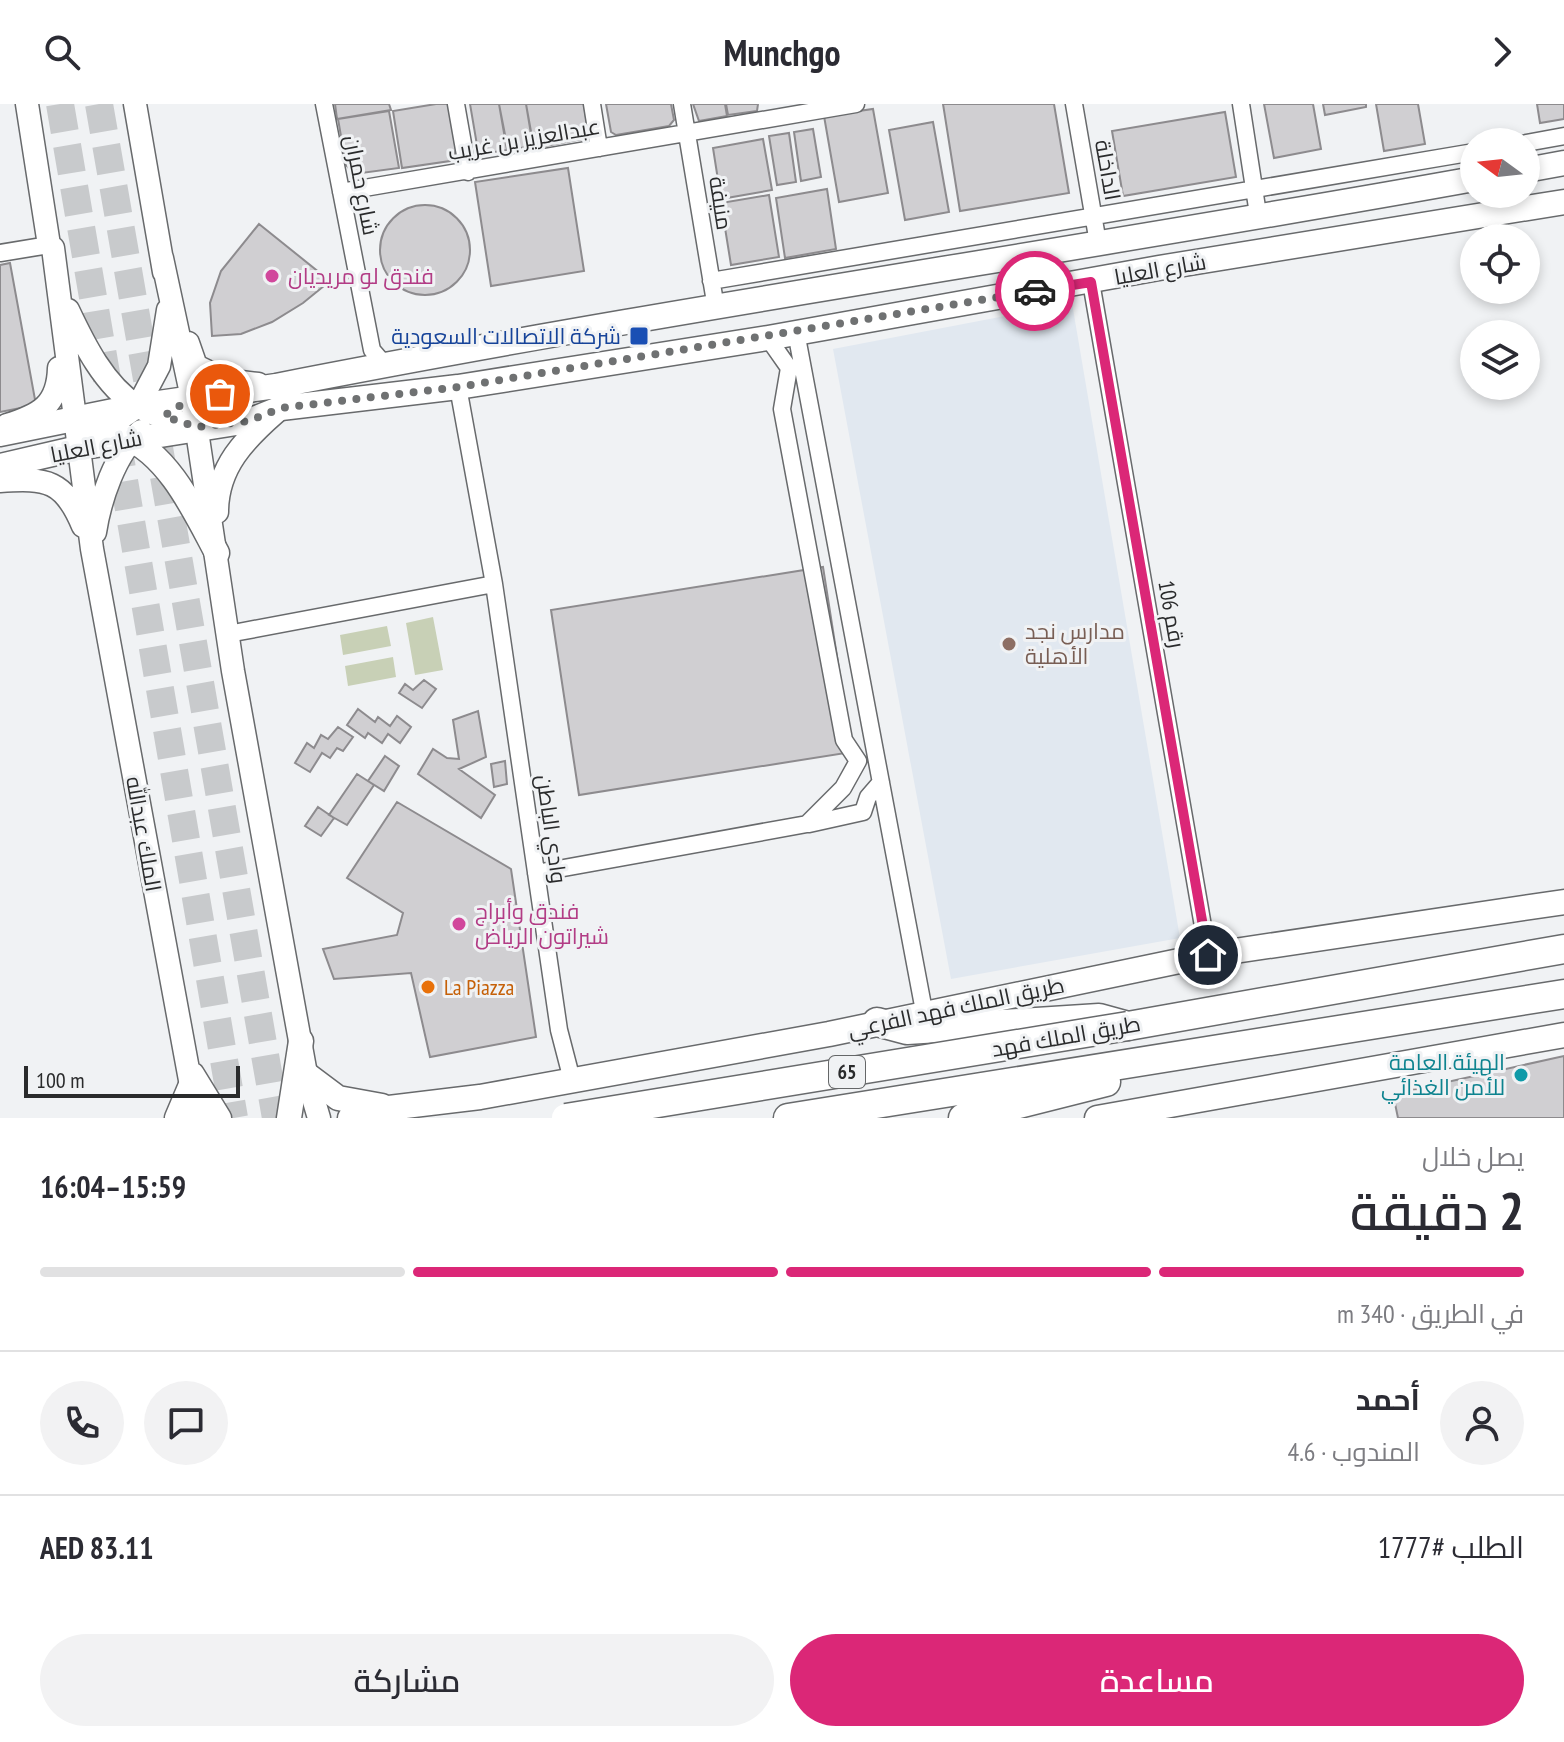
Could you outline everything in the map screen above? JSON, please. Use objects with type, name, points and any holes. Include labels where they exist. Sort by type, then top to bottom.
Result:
[{"type":"highway","name":"طريق الملك فهد","points":[[566,1118],[1128,1026],[1564,949]]},
{"type":"highway","name":"طريق الملك فهد","points":[[788,1118],[1159,1057],[1561,996]]},
{"type":"highway","points":[[877,1022],[907,1030],[1099,1018],[1128,1026]]},
{"type":"highway","points":[[963,1118],[1140,1074],[1159,1057]]},
{"type":"main road","points":[[27,104],[49,245],[53,248],[92,549]]},
{"type":"main road","points":[[135,104],[162,258],[192,398],[228,634],[306,1074],[319,1118]]},
{"type":"main road","points":[[1540,167],[1564,163]]},
{"type":"main road","name":"شارع العليا","points":[[0,466],[78,448],[249,421],[278,397],[385,365],[1098,243],[1256,202],[1358,201],[1460,182]]},
{"type":"main road","points":[[1351,236],[1372,226],[1382,210],[1380,203],[1358,201]]},
{"type":"main road","name":"شارع العليا","points":[[0,434],[192,398],[278,397],[458,387],[768,338],[1564,202]]},
{"type":"main road","points":[[162,258],[196,366],[225,380],[278,397],[233,453],[217,505],[217,553]]},
{"type":"main road","points":[[78,448],[138,406],[156,374],[168,305],[162,258]]},
{"type":"main road","points":[[58,283],[78,332],[99,367],[138,406],[196,427]]},
{"type":"main road","points":[[0,427],[29,418],[56,395],[59,373],[58,283]]},
{"type":"main road","points":[[796,332],[796,315],[815,291]]},
{"type":"main road","points":[[92,549],[98,512],[131,439],[192,398]]},
{"type":"main road","points":[[75,420],[131,439],[188,498],[217,553]]},
{"type":"main road","points":[[0,481],[28,479],[50,482],[62,489],[74,505],[92,549]]},
{"type":"main road","name":"الملك عبدالله","points":[[92,549],[197,1118]]},
{"type":"main road","name":"طريق الملك فهد الفرعي","points":[[350,1118],[389,1108],[480,1097],[572,1080],[1208,955],[1564,902]]},
{"type":"main road","points":[[1097,1118],[1564,1035]]},
{"type":"main road","points":[[289,1118],[301,1041]]},
{"type":"main road","points":[[306,1074],[338,1098],[389,1108]]},
{"type":"main road","points":[[177,1118],[190,1076]]},
{"type":"main road","points":[[190,1076],[220,1118]]},
{"type":"main road","points":[[450,1118],[462,1105],[480,1097]]},
{"type":"street","name":"شارع حمران","points":[[324,104],[372,350],[385,365]]},
{"type":"street","points":[[456,104],[468,172]]},
{"type":"street","points":[[592,104],[599,148]]},
{"type":"street","name":"منيفة","points":[[682,104],[716,308]]},
{"type":"street","name":"عبدالعزيز بن غريب","points":[[341,192],[687,133],[771,111],[856,104]]},
{"type":"street","name":"الداخلة","points":[[1074,104],[1098,243]]},
{"type":"street","points":[[1241,104],[1256,202]]},
{"type":"street","points":[[1540,140],[1564,136]]},
{"type":"street","points":[[711,281],[1094,218],[1256,202],[1460,155]]},
{"type":"street","points":[[0,253],[49,245]]},
{"type":"street","name":"رقم 106","points":[[1091,282],[1208,955]]},
{"type":"street","points":[[796,332],[924,1011]]},
{"type":"street","points":[[768,338],[789,368],[782,409],[844,740],[858,761],[843,788],[807,824]]},
{"type":"street","name":"وادي الباطن","points":[[458,387],[494,584],[559,1030],[572,1080]]},
{"type":"street","points":[[228,634],[494,584]]},
{"type":"street","points":[[536,873],[863,812],[868,797],[881,782]]},
{"type":"shaded area","name":"مدارس نجد الأهلية","points":[[1072,303],[1180,938],[951,979],[833,349]]},
{"type":"green space","points":[[433,617],[443,670],[415,675],[406,623]]},
{"type":"green space","points":[[387,626],[391,646],[343,655],[340,635]]},
{"type":"green space","points":[[393,657],[396,677],[348,686],[345,666]]},
{"type":"building","points":[[335,104],[389,104],[391,110],[337,119]]},
{"type":"building","points":[[448,104],[456,150],[450,161],[402,168],[393,111]]},
{"type":"building","points":[[470,104],[499,104],[507,150],[482,154],[478,151]]},
{"type":"building","points":[[499,104],[526,104],[533,146],[508,150]]},
{"type":"building","points":[[526,104],[584,104],[588,131],[582,139],[534,148]]},
{"type":"building","points":[[606,104],[671,104],[674,120],[669,126],[616,135],[611,132]]},
{"type":"building","points":[[693,104],[725,104],[727,116],[699,121]]},
{"type":"building","points":[[726,104],[758,104],[757,111],[728,115]]},
{"type":"building","points":[[943,104],[1054,104],[1069,193],[960,211]]},
{"type":"building","points":[[1264,104],[1313,104],[1321,149],[1274,158]]},
{"type":"building","points":[[1323,104],[1366,104],[1366,107],[1325,115]]},
{"type":"building","points":[[1376,104],[1418,104],[1425,144],[1384,151]]},
{"type":"building","points":[[1537,104],[1564,104],[1564,119],[1540,123]]},
{"type":"building","points":[[873,109],[888,193],[839,202],[824,116]]},
{"type":"building","points":[[389,111],[399,168],[354,174],[346,165],[338,119]]},
{"type":"building","points":[[1225,112],[1236,177],[1123,196],[1112,131]]},
{"type":"building","points":[[933,122],[949,212],[905,220],[889,130]]},
{"type":"building","points":[[813,129],[821,177],[801,181],[794,132]]},
{"type":"building","points":[[789,133],[796,182],[777,185],[769,136]]},
{"type":"building","points":[[763,139],[772,190],[721,199],[713,148]]},
{"type":"building","points":[[568,168],[584,271],[491,286],[475,182]]},
{"type":"building","points":[[827,189],[836,249],[785,258],[776,198]]},
{"type":"building","points":[[769,195],[779,257],[731,265],[721,203]]},
{"type":"building","points":[[416,205],[434,205],[450,212],[463,225],[470,241],[470,259],[463,275],[450,288],[434,295],[416,295],[400,288],[387,275],[380,259],[380,241],[387,225],[400,212]]},
{"type":"building","name":"فندق لو مريديان","points":[[259,224],[330,281],[272,322],[241,334],[212,336],[210,303],[221,271]]},
{"type":"building","points":[[10,263],[36,405],[0,412],[0,265]]},
{"type":"building","points":[[823,567],[852,752],[579,795],[551,610]]},
{"type":"building","points":[[424,680],[436,689],[422,708],[399,693],[405,684],[413,690]]},
{"type":"building","points":[[358,709],[375,722],[378,717],[390,726],[397,716],[411,727],[400,743],[388,734],[382,743],[368,733],[365,738],[347,725]]},
{"type":"building","points":[[478,711],[486,757],[459,769],[495,795],[481,818],[418,774],[433,749],[447,758],[459,759],[453,720]]},
{"type":"building","points":[[338,727],[353,737],[343,751],[337,748],[330,758],[322,753],[310,772],[295,763],[307,743],[314,748],[321,735],[328,739]]},
{"type":"building","points":[[385,756],[399,766],[384,791],[368,781]]},
{"type":"building","points":[[505,761],[507,784],[494,787],[491,764]]},
{"type":"building","points":[[357,774],[374,785],[347,825],[329,815]]},
{"type":"building","name":"فندق وأبراج شيراتون الرياض","points":[[397,802],[511,869],[536,1037],[430,1057],[411,973],[334,979],[323,949],[397,935],[403,913],[347,878]]},
{"type":"building","points":[[318,807],[334,818],[321,836],[305,826]]},
{"type":"building","name":"الهيئة العامة للأمن الغذائي","points":[[1564,1056],[1564,1118],[1398,1118],[1393,1094]]},
{"type":"tunnel","points":[[60,104],[109,391]]},
{"type":"tunnel","points":[[99,104],[276,1118]]},
{"type":"tunnel","points":[[117,440],[234,1118]]},
{"type":"way so far","points":[[220,394],[192,398],[164,416],[196,427],[249,421],[281,408],[458,387],[768,338],[1035,291]]},
{"type":"place","name":"فندق لو مريديان","points":[[272,276]]},
{"type":"place","name":"شركة الاتصالات السعودية","points":[[639,336]]},
{"type":"place","name":"مدارس نجد الأهلية","points":[[1009,644]]},
{"type":"place","name":"فندق وأبراج شيراتون الرياض","points":[[459,924]]},
{"type":"place","name":"La Piazza","points":[[428,987]]},
{"type":"place","name":"الهيئة العامة للأمن الغذائي","points":[[1521,1075]]},
{"type":"route","points":[[1035,291],[1091,282],[1208,955]]}]
